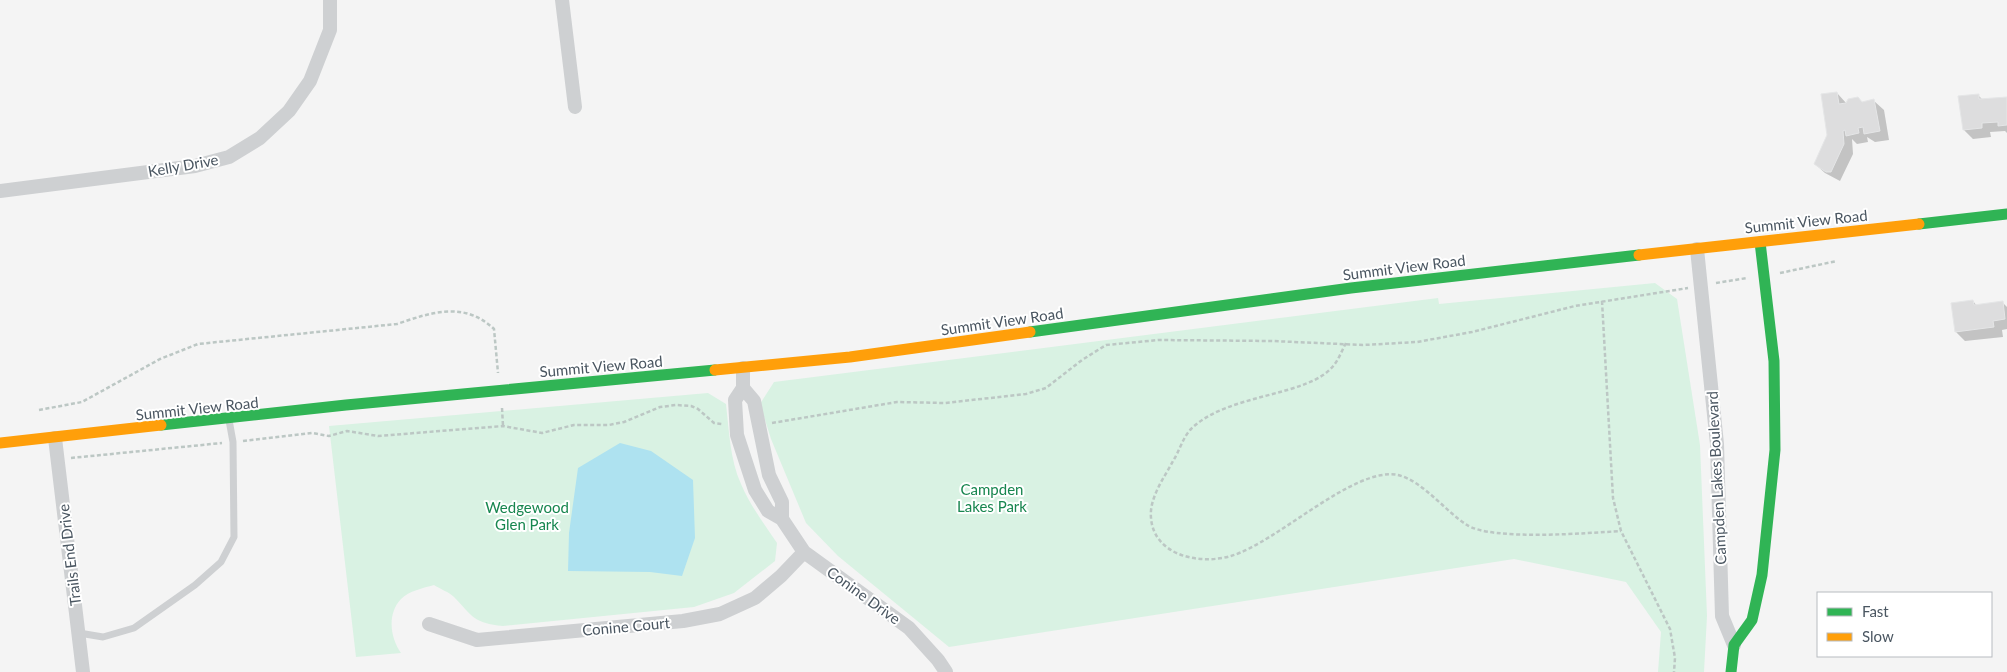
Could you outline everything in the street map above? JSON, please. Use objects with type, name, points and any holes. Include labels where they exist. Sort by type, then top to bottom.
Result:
[{"type":"street","name":"Kelly Drive","points":[[0,191],[195,166],[229,157],[260,138],[289,111],[310,81],[330,30],[330,0]]},
{"type":"street","points":[[562,0],[575,107]]},
{"type":"street","name":"Summit View Road","points":[[0,443],[229,420],[346,405],[850,357],[1351,288],[2007,214]]},
{"type":"street","name":"Campden Lakes Boulevard","points":[[1734,645],[1752,620],[1762,575],[1775,450],[1774,361],[1760,242]]},
{"type":"street","name":"Campden Lakes Boulevard","points":[[1697,249],[1717,444],[1722,616],[1734,645],[1733,671]]},
{"type":"street","name":"Conine Drive","points":[[743,368],[743,388],[735,400],[736,426],[744,460],[755,490],[768,511],[782,519],[804,552],[909,628],[938,660],[946,672]]},
{"type":"street","name":"Conine Drive","points":[[743,388],[754,400],[769,474],[782,502],[782,519]]},
{"type":"street","name":"Trails End Drive","points":[[55,438],[82,672]]},
{"type":"street","name":"Conine Court","points":[[429,624],[478,640],[683,621],[720,614],[755,598],[781,576],[804,552]]},
{"type":"lane","points":[[79,633],[103,637],[134,628],[195,586],[221,562],[234,537],[234,442],[229,420]]},
{"type":"path","points":[[758,424],[785,422],[898,402],[945,403],[1026,394],[1046,388],[1106,345],[1166,340],[1346,344],[1417,342],[1481,330],[1602,301],[1812,268],[1837,261]]},
{"type":"path","points":[[1602,301],[1613,498],[1621,531],[1670,629],[1675,658],[1674,672]]},
{"type":"path","points":[[39,410],[82,402],[160,359],[198,344],[397,324],[420,316],[454,311],[471,312],[484,319],[494,329],[497,340],[498,377]]},
{"type":"path","points":[[1346,344],[1334,366],[1312,382],[1232,404],[1190,430],[1156,494],[1152,506],[1151,518],[1157,538],[1168,549],[1188,558],[1230,556],[1266,541],[1328,499],[1359,481],[1375,477],[1398,475],[1416,485],[1467,525],[1484,531],[1532,533],[1621,531]]},
{"type":"path","points":[[502,405],[503,426]]},
{"type":"path","points":[[57,455],[74,458],[312,432],[329,436],[347,431],[378,436],[503,426],[542,433],[574,424],[609,425],[624,422],[660,407],[676,405],[698,408],[714,422],[736,426]]},
{"type":"green space","name":"Campden Lakes Park","points":[[1655,283],[1677,299],[1700,445],[1707,616],[1704,672],[1658,672],[1661,632],[1626,582],[1514,559],[949,647],[838,556],[806,523],[771,439],[760,404],[774,382],[1438,298],[1439,304]]},
{"type":"green space","name":"Wedgewood Glen Park","points":[[708,393],[726,404],[730,445],[737,475],[753,507],[777,543],[775,561],[734,593],[694,607],[503,626],[480,621],[470,614],[452,595],[434,585],[408,594],[397,605],[392,618],[392,633],[401,653],[356,657],[329,426]]},
{"type":"water","points":[[620,443],[651,451],[693,480],[695,538],[682,576],[650,572],[568,571],[569,533],[578,468]]},
{"type":"building","points":[[1837,92],[1839,104],[1846,103],[1848,99],[1858,97],[1862,102],[1874,99],[1880,131],[1864,134],[1863,127],[1858,128],[1859,133],[1846,136],[1845,130],[1843,131],[1844,144],[1831,172],[1826,172],[1814,164],[1827,135],[1821,94]]},
{"type":"building","points":[[1979,94],[1979,99],[2007,97],[2007,125],[1998,126],[1998,122],[1982,123],[1982,128],[1963,130],[1958,96]]},
{"type":"building","points":[[1973,300],[1974,305],[2003,301],[2005,319],[1993,321],[1994,327],[1955,332],[1951,303]]},
{"type":"traffic: fast","points":[[1919,224],[2007,214]]},
{"type":"traffic: fast","points":[[1731,672],[1734,645],[1752,620],[1762,575],[1775,450],[1774,361],[1760,242]]},
{"type":"traffic: fast","points":[[1030,332],[1351,288],[1639,255]]},
{"type":"traffic: fast","points":[[161,425],[346,405],[715,370]]},
{"type":"traffic: slow","points":[[1639,255],[1919,224]]},
{"type":"traffic: slow","points":[[715,370],[850,357],[1030,332]]},
{"type":"traffic: slow","points":[[0,443],[161,425]]}]
